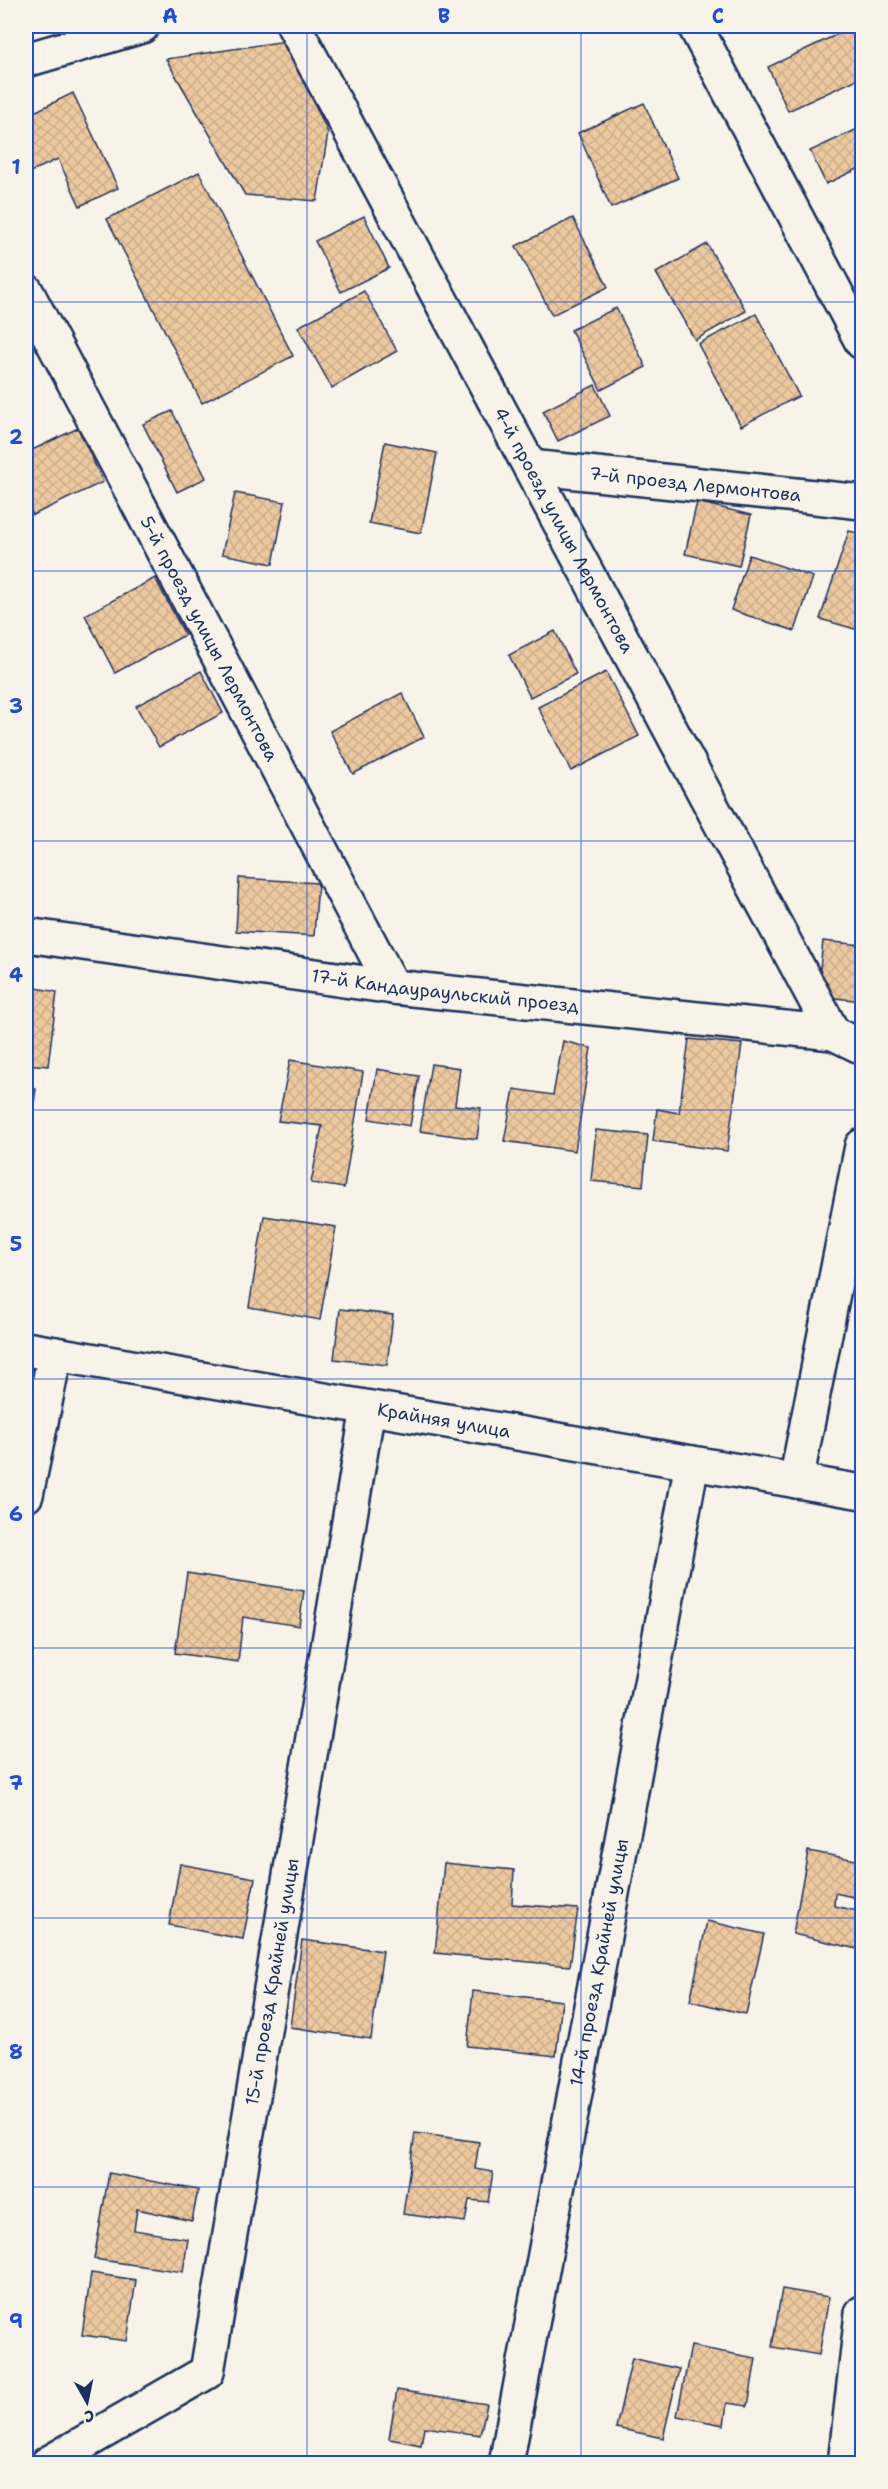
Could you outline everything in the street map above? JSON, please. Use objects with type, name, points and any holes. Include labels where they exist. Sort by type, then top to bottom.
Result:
[{"type":"street","points":[[26,60],[142,26]]},
{"type":"street","name":"4-й проезд улицы Лермонтова","points":[[294,26],[833,1033]]},
{"type":"street","points":[[695,26],[862,342]]},
{"type":"street","name":"5-й проезд улицы Лермонтова","points":[[26,291],[393,987]]},
{"type":"street","name":"7-й проезд Лермонтова","points":[[530,467],[862,502]]},
{"type":"street","name":"17-й Кандаураульский проезд","points":[[26,935],[393,987],[833,1033],[862,1047]]},
{"type":"street","points":[[796,1481],[862,1146]]},
{"type":"street","points":[[26,1495],[40,1352]]},
{"type":"street","name":"Крайняя улица","points":[[40,1352],[862,1492]]},
{"type":"street","name":"15-й проезд Крайней улицы","points":[[47,2463],[207,2372],[368,1408]]},
{"type":"street","name":"14-й проезд Крайней улицы","points":[[506,2463],[692,1463]]},
{"type":"street","points":[[845,2463],[862,2313]]},
{"type":"building","points":[[835,26],[862,26],[862,77],[788,111],[768,67],[838,34]]},
{"type":"building","points":[[286,41],[328,133],[317,201],[245,195],[166,59]]},
{"type":"building","points":[[73,93],[118,188],[80,206],[58,159],[26,174],[26,116]]},
{"type":"building","points":[[644,103],[678,178],[611,208],[578,133]]},
{"type":"building","points":[[862,127],[862,167],[826,184],[810,151]]},
{"type":"building","points":[[199,172],[293,356],[202,403],[107,219]]},
{"type":"building","points":[[862,207],[862,231],[853,211]]},
{"type":"building","points":[[364,216],[389,268],[341,292],[315,241]]},
{"type":"building","points":[[573,218],[608,287],[552,315],[516,246]]},
{"type":"building","points":[[707,244],[746,311],[695,340],[656,273]]},
{"type":"building","points":[[364,291],[397,351],[332,388],[298,327]]},
{"type":"building","points":[[616,308],[646,367],[601,390],[571,330]]},
{"type":"building","points":[[756,314],[799,396],[741,426],[698,344]]},
{"type":"building","points":[[595,385],[610,416],[558,441],[543,411]]},
{"type":"building","points":[[172,411],[206,478],[177,492],[143,424]]},
{"type":"building","points":[[78,428],[103,482],[33,515],[26,500],[26,453]]},
{"type":"building","points":[[385,442],[437,453],[421,533],[369,523]]},
{"type":"building","points":[[235,493],[285,502],[273,564],[222,554]]},
{"type":"building","points":[[697,502],[751,515],[739,566],[685,554]]},
{"type":"building","points":[[849,531],[862,534],[862,631],[820,619]]},
{"type":"building","points":[[749,555],[813,577],[795,631],[731,610]]},
{"type":"building","points":[[155,578],[185,635],[115,673],[85,615]]},
{"type":"building","points":[[555,631],[576,674],[530,697],[509,655]]},
{"type":"building","points":[[201,671],[223,713],[159,747],[136,706]]},
{"type":"building","points":[[606,672],[639,736],[571,771],[538,707]]},
{"type":"building","points":[[402,693],[424,737],[353,774],[330,731]]},
{"type":"building","points":[[239,878],[318,883],[314,936],[236,931]]},
{"type":"building","points":[[823,941],[862,945],[862,1001],[817,996]]},
{"type":"building","points":[[26,986],[57,992],[48,1066],[26,1064]]},
{"type":"building","points":[[689,1039],[742,1044],[727,1151],[653,1141],[657,1109],[679,1113]]},
{"type":"building","points":[[563,1041],[591,1048],[575,1151],[504,1141],[514,1089],[553,1095]]},
{"type":"building","points":[[290,1060],[363,1072],[344,1188],[311,1183],[322,1126],[278,1121]]},
{"type":"building","points":[[431,1064],[460,1068],[455,1105],[481,1108],[477,1139],[420,1131]]},
{"type":"building","points":[[377,1069],[419,1076],[410,1126],[369,1119]]},
{"type":"building","points":[[26,1087],[36,1089],[29,1136],[26,1135]]},
{"type":"building","points":[[596,1130],[648,1135],[643,1186],[591,1181]]},
{"type":"building","points":[[264,1216],[336,1227],[320,1320],[249,1307]]},
{"type":"building","points":[[340,1309],[393,1315],[387,1365],[334,1359]]},
{"type":"building","points":[[187,1573],[304,1591],[299,1626],[243,1617],[238,1662],[175,1653]]},
{"type":"building","points":[[808,1851],[862,1861],[862,1899],[835,1893],[834,1906],[862,1912],[862,1950],[793,1934]]},
{"type":"building","points":[[444,1863],[514,1870],[512,1904],[578,1909],[570,1966],[435,1953]]},
{"type":"building","points":[[180,1864],[255,1878],[243,1939],[169,1925]]},
{"type":"building","points":[[707,1921],[764,1934],[746,2014],[690,2001]]},
{"type":"building","points":[[302,1940],[383,1951],[371,2039],[290,2027]]},
{"type":"building","points":[[473,1991],[562,2001],[556,2056],[467,2046]]},
{"type":"building","points":[[415,2133],[479,2142],[475,2169],[493,2172],[488,2202],[469,2200],[465,2222],[403,2214]]},
{"type":"building","points":[[109,2173],[198,2190],[192,2221],[137,2209],[134,2230],[188,2239],[183,2272],[94,2259]]},
{"type":"building","points":[[91,2273],[136,2280],[127,2341],[82,2335]]},
{"type":"building","points":[[782,2289],[829,2297],[819,2355],[772,2347]]},
{"type":"building","points":[[691,2346],[756,2358],[748,2406],[727,2403],[724,2425],[677,2416]]},
{"type":"building","points":[[632,2358],[679,2369],[663,2438],[616,2428]]},
{"type":"building","points":[[397,2390],[487,2404],[480,2435],[424,2427],[421,2445],[389,2439]]}]
